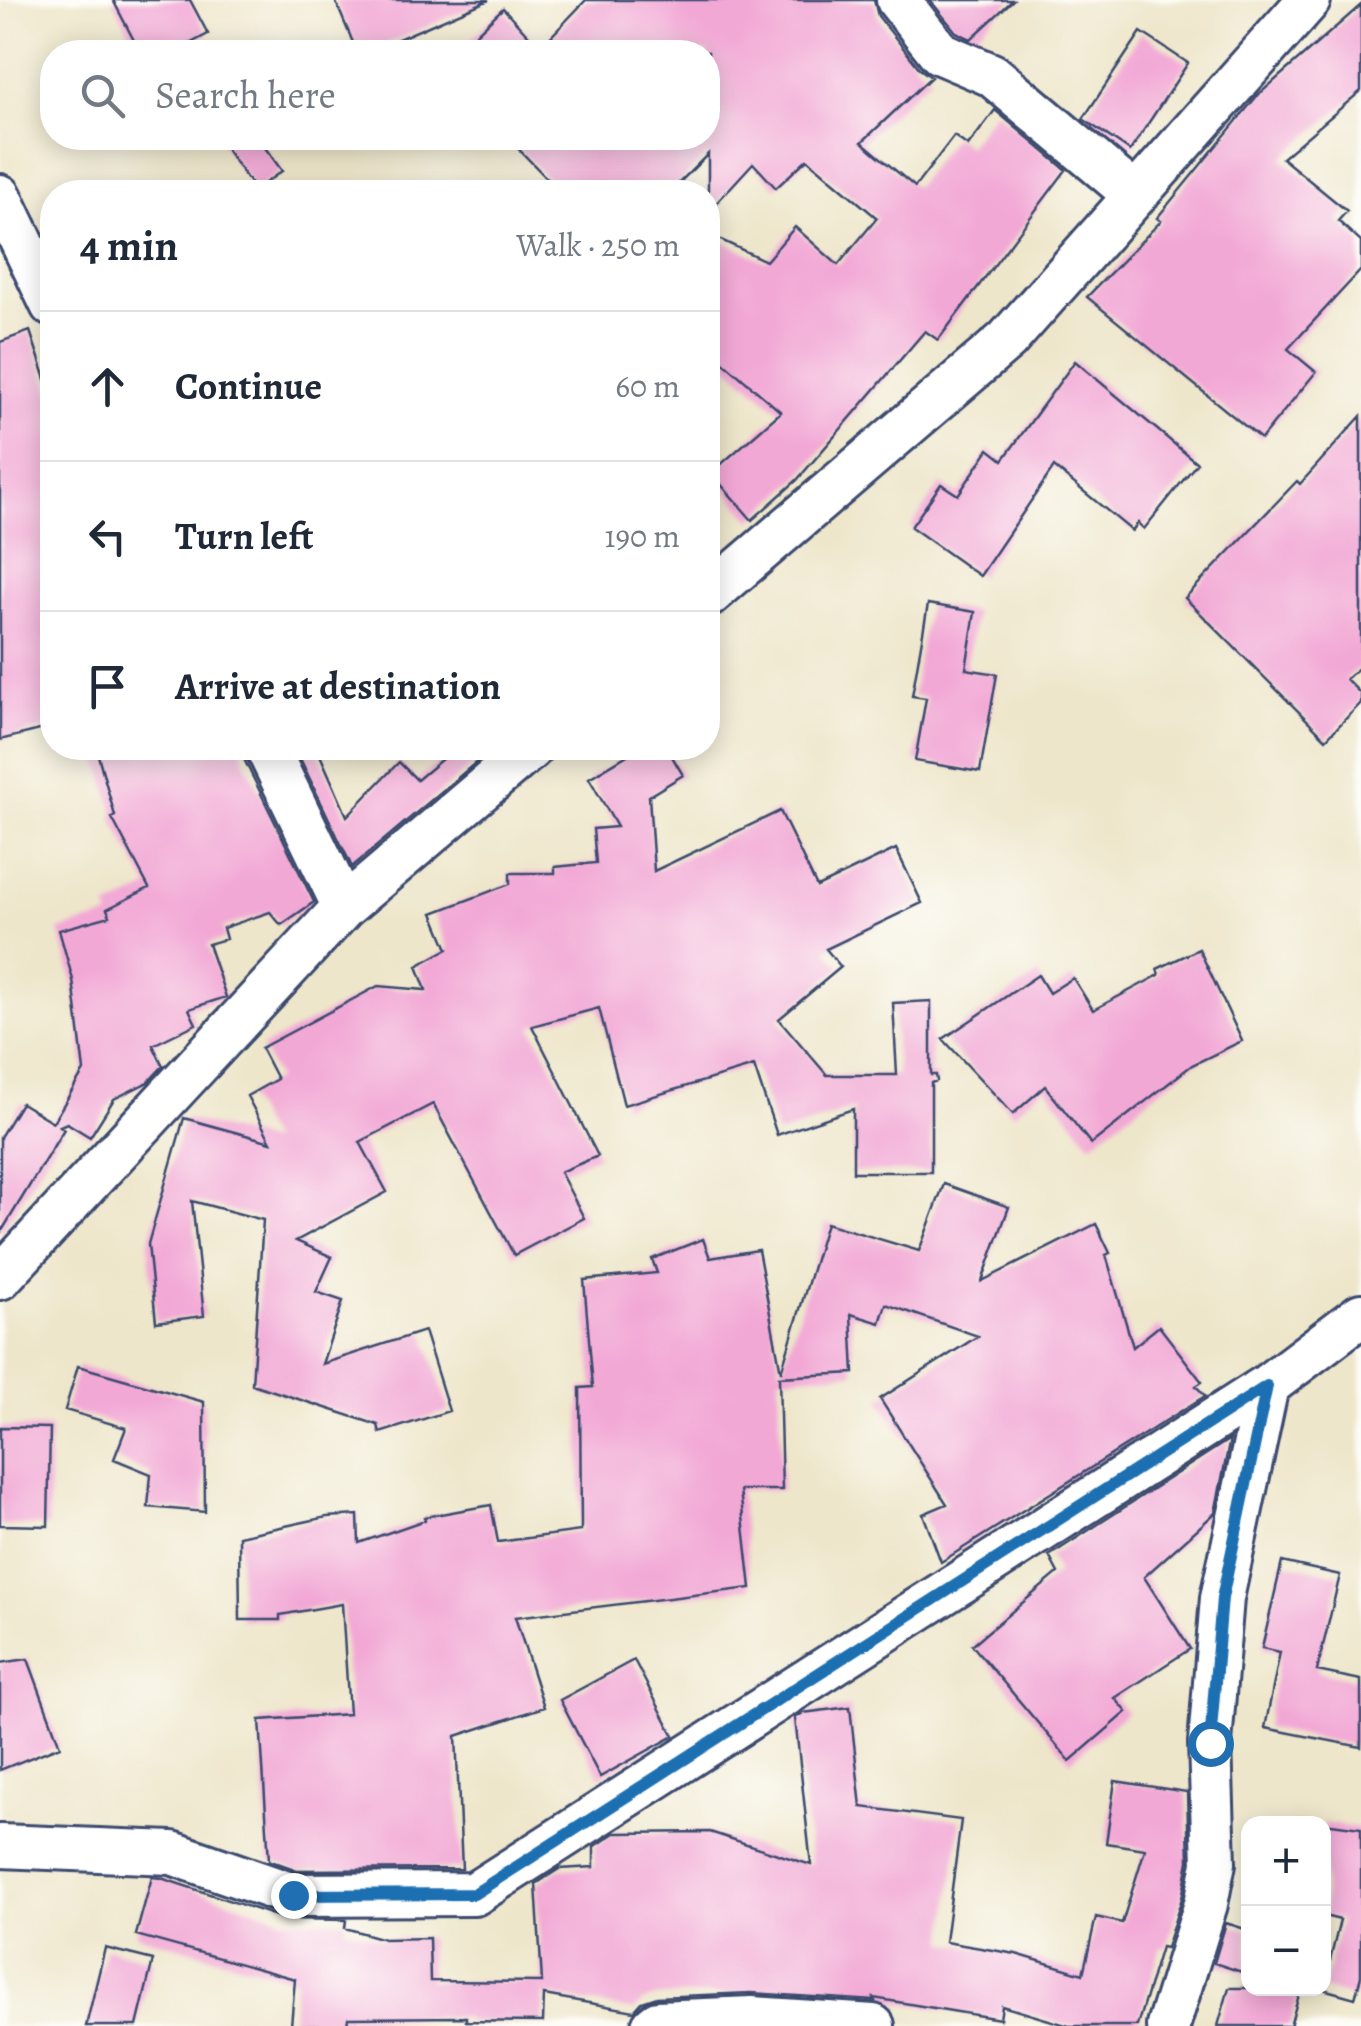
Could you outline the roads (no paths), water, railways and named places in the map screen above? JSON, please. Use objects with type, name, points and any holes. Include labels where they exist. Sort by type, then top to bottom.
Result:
[{"type":"street","points":[[898,0],[940,53],[992,74],[1135,195]]},
{"type":"street","points":[[720,586],[1006,340],[1309,0]]},
{"type":"street","points":[[0,196],[40,280]]},
{"type":"street","points":[[273,760],[344,908]]},
{"type":"street","points":[[0,1278],[344,908],[517,760]]},
{"type":"street","points":[[0,1846],[172,1854],[293,1895],[474,1894],[1267,1386],[1361,1315]]},
{"type":"street","points":[[1168,2026],[1206,1904],[1214,1862],[1210,1743],[1222,1598],[1267,1386]]},
{"type":"street","points":[[653,2026],[658,2022],[752,2018],[873,2026]]}]
